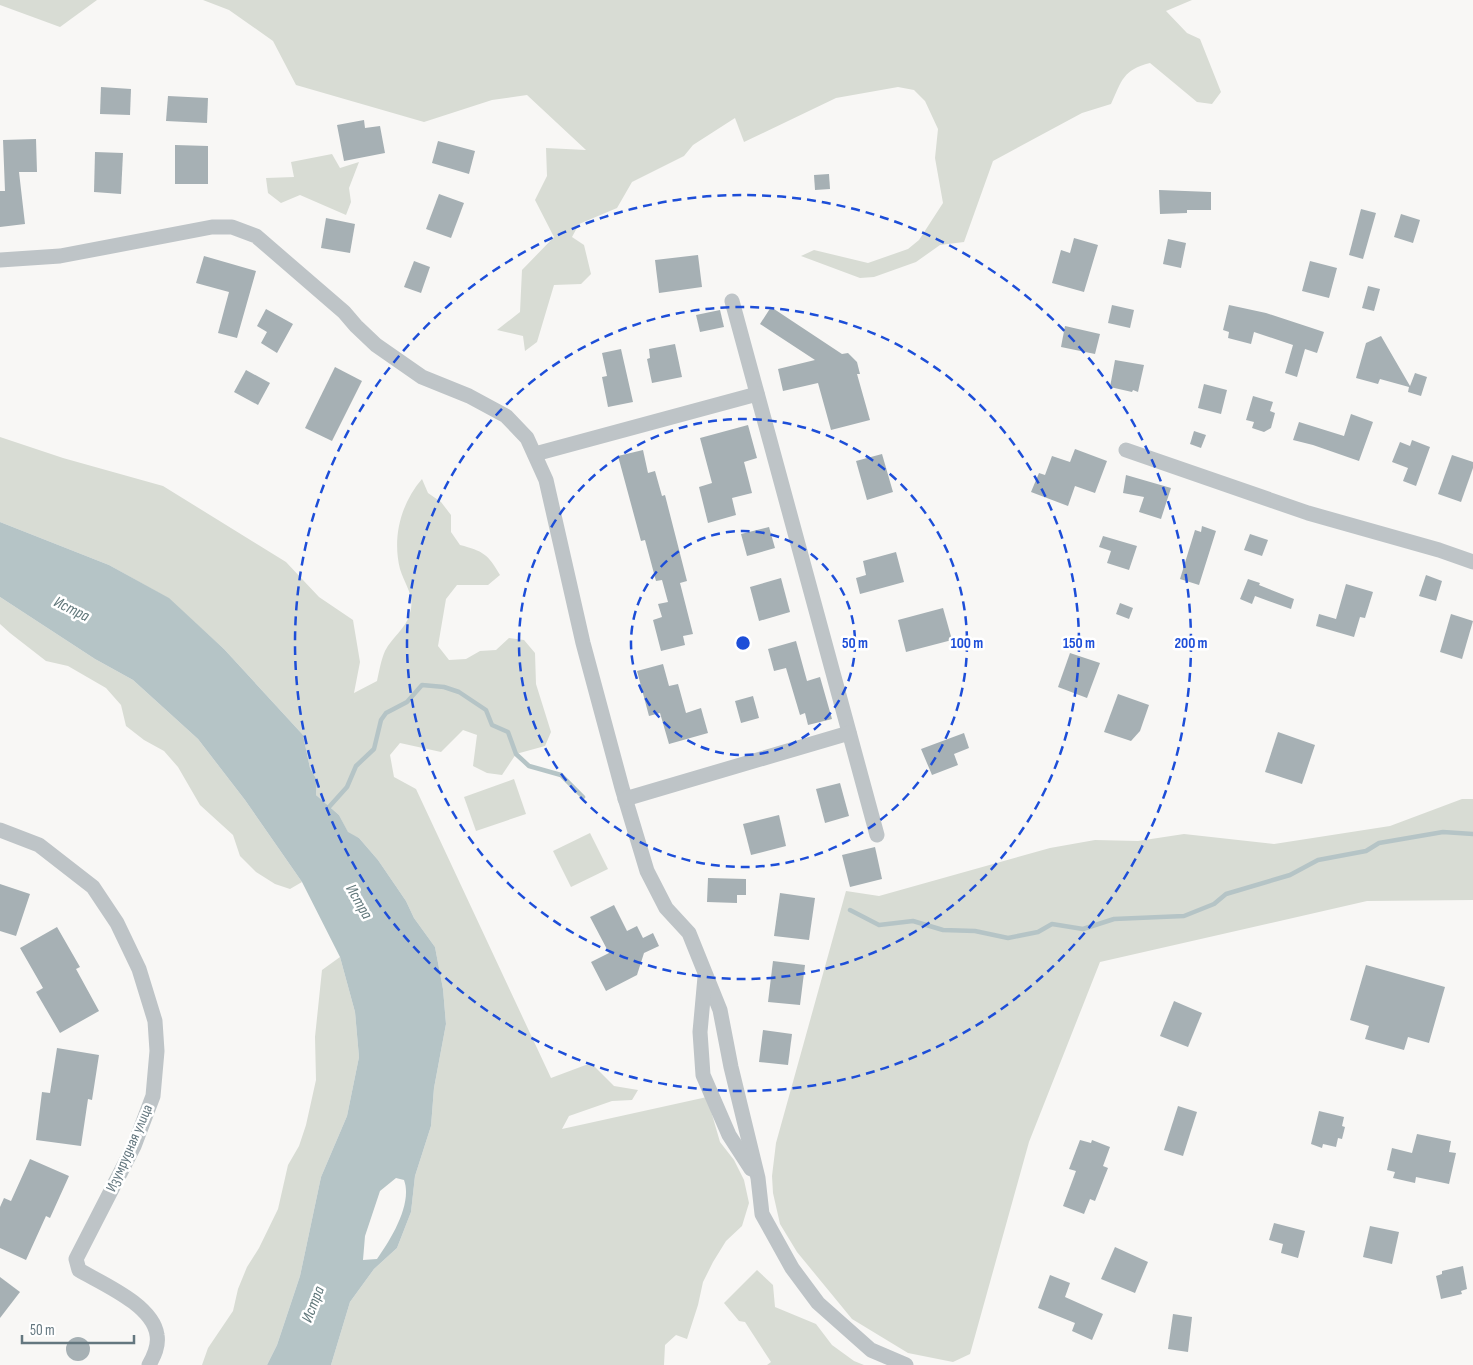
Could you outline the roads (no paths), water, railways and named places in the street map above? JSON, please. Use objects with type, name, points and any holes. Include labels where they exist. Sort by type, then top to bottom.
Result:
[{"type":"street","points":[[0,260],[60,256],[212,227],[232,227],[256,236],[344,312],[376,345],[422,377],[469,396],[506,416],[527,438],[546,480],[583,643],[625,799],[647,871],[666,908],[689,934],[720,1010],[731,1067],[758,1178],[762,1214],[792,1268],[818,1303],[871,1350],[906,1365]]},
{"type":"street","points":[[732,301],[877,836]]},
{"type":"street","points":[[535,454],[757,394]]},
{"type":"street","points":[[1126,450],[1308,513],[1439,550],[1473,562]]},
{"type":"street","points":[[625,799],[849,734]]},
{"type":"street","name":"Изумрудная улица","points":[[0,830],[39,845],[93,887],[117,923],[139,969],[155,1021],[157,1051],[153,1096],[134,1146],[76,1259],[79,1270],[123,1295],[148,1314],[158,1336],[157,1348],[149,1365]]},
{"type":"street","points":[[705,971],[700,1032],[703,1075],[729,1135],[758,1178]]},
{"type":"water","name":"Истра","points":[[0,522],[109,565],[169,598],[224,649],[303,735],[310,768],[317,780],[316,795],[339,815],[348,832],[359,838],[378,860],[406,901],[414,918],[435,947],[443,989],[446,1024],[434,1088],[431,1126],[415,1176],[411,1212],[397,1248],[374,1269],[350,1302],[331,1365],[267,1365],[277,1345],[300,1276],[321,1177],[347,1116],[359,1057],[355,1012],[340,957],[302,882],[245,800],[198,739],[133,680],[95,659],[0,597]],"holes":[[[396,1178],[404,1180],[406,1190],[403,1211],[394,1232],[377,1259],[363,1260],[365,1236],[380,1191]]]},
{"type":"waterway","points":[[328,812],[329,807],[347,787],[356,766],[374,749],[381,720],[386,713],[407,702],[422,685],[444,687],[459,692],[486,710],[492,725],[508,732],[516,754],[529,766],[561,775],[583,797]]},
{"type":"waterway","points":[[850,910],[879,925],[913,921],[943,930],[975,931],[1008,938],[1038,932],[1052,924],[1083,929],[1114,919],[1184,916],[1214,904],[1226,894],[1290,875],[1318,860],[1366,851],[1379,843],[1443,832],[1473,834]]}]
